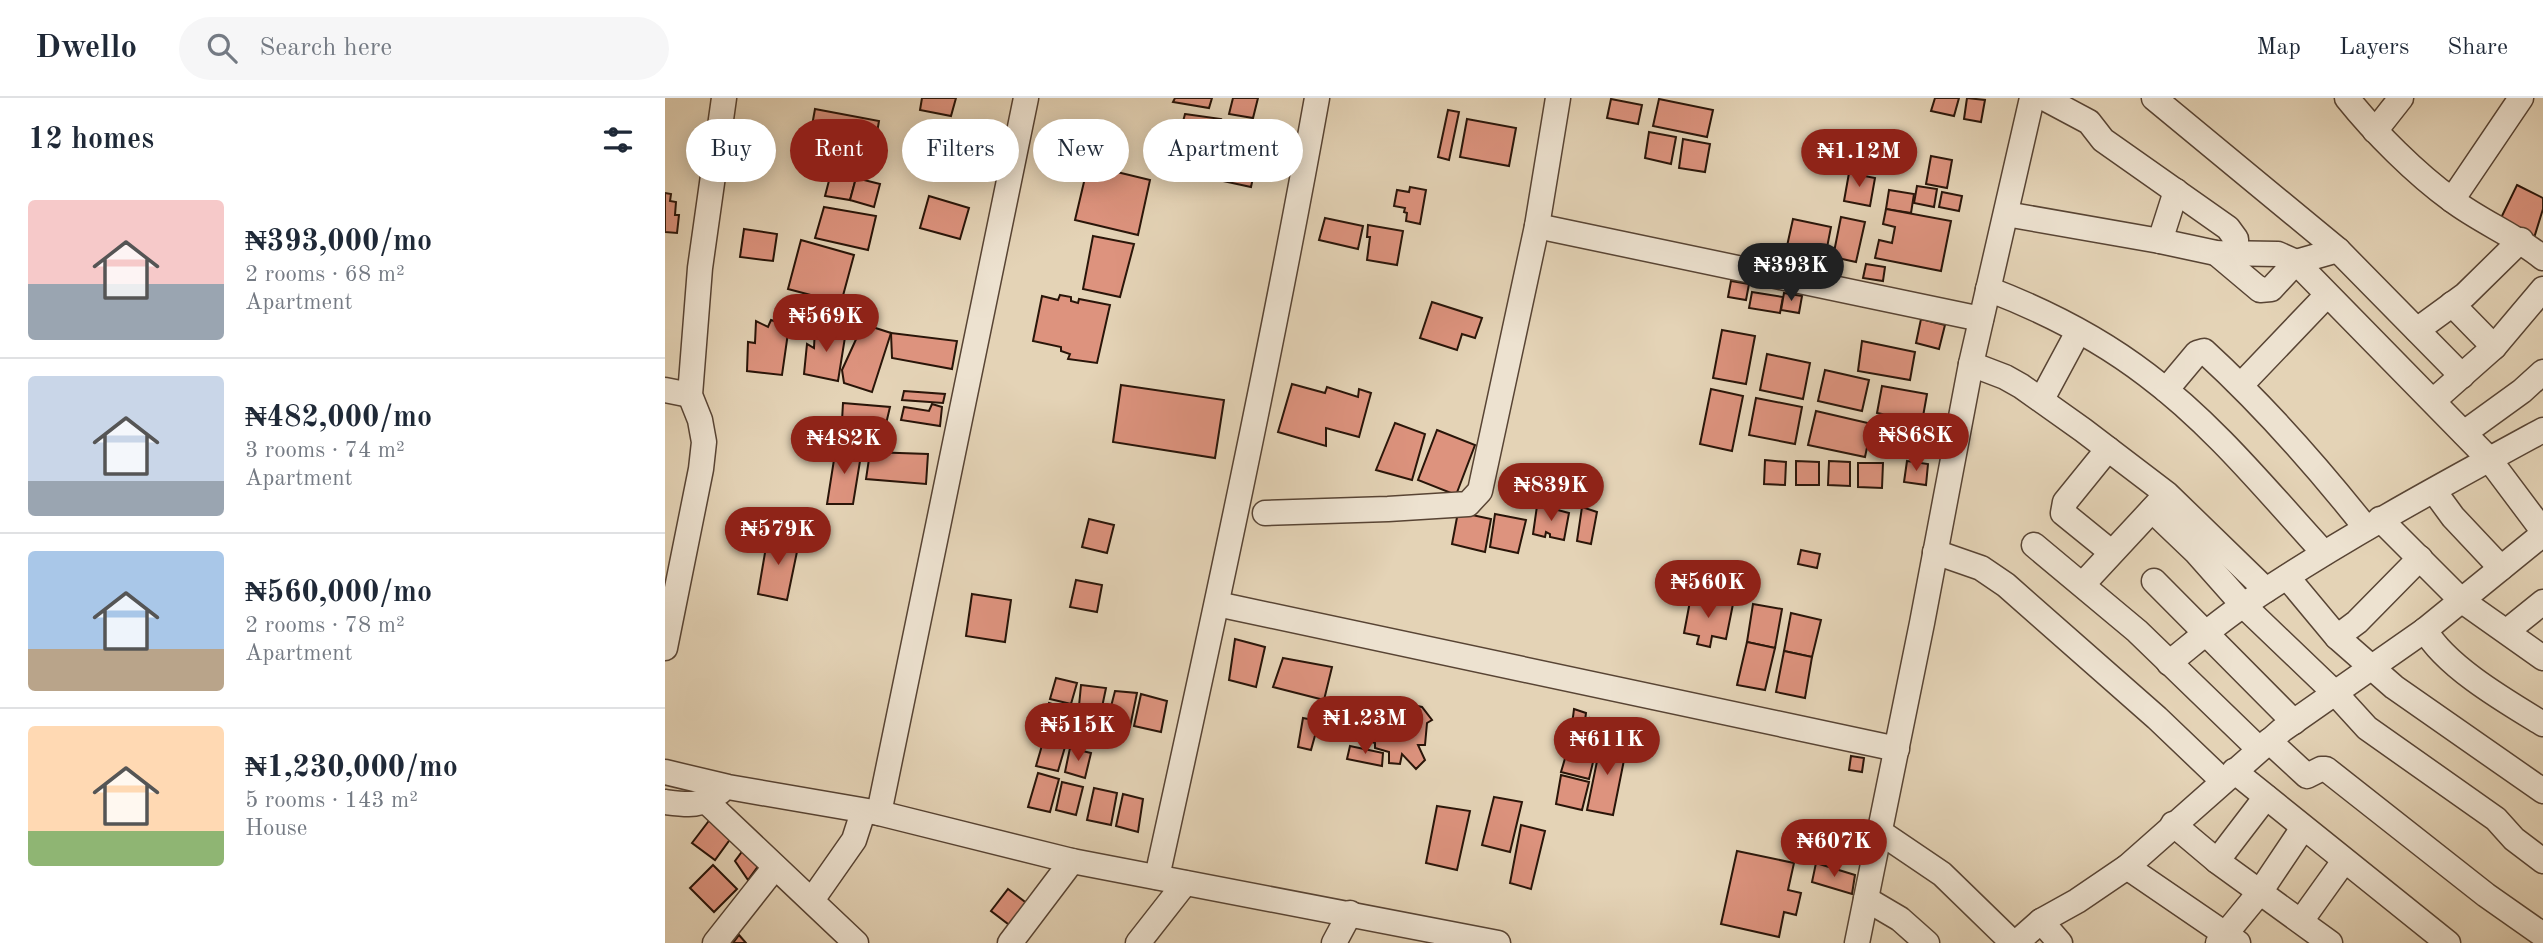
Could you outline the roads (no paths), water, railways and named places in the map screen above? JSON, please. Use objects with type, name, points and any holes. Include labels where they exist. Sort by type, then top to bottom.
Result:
[{"type":"street","points":[[665,648],[704,442],[700,420],[690,395],[701,268],[725,98]]},
{"type":"street","points":[[812,900],[844,858],[871,812],[1027,98]]},
{"type":"street","points":[[1157,877],[1217,604],[1289,251],[1317,98]]},
{"type":"street","points":[[1265,513],[1442,506],[1468,504],[1475,499],[1480,491],[1537,226],[1558,98]]},
{"type":"street","points":[[1857,943],[1971,364],[2032,98]]},
{"type":"street","points":[[2044,98],[2089,122],[2103,140],[2233,233],[2236,239],[2226,254]]},
{"type":"street","points":[[2154,98],[2338,250],[2462,376]]},
{"type":"street","points":[[2347,98],[2375,131],[2452,200],[2521,240],[2543,258]]},
{"type":"street","points":[[2375,131],[2401,98]]},
{"type":"street","points":[[2452,200],[2521,98]]},
{"type":"street","points":[[2160,241],[2176,191]]},
{"type":"street","points":[[1880,832],[1942,874],[2014,943],[2041,921],[2077,901],[2127,867],[2264,745],[2425,630],[2543,532],[2489,459],[2296,262],[2278,254],[2226,254],[2005,214]]},
{"type":"street","points":[[1537,226],[1981,319]]},
{"type":"street","points":[[2417,330],[2465,295],[2521,240]]},
{"type":"street","points":[[2226,254],[2260,290],[2266,291],[2296,262],[2338,250]]},
{"type":"street","points":[[1988,289],[2016,300],[2078,332],[2145,373],[2166,390],[2243,466],[2324,553]]},
{"type":"street","points":[[2433,401],[2494,347],[2543,289]]},
{"type":"street","points":[[2241,385],[2327,295]]},
{"type":"street","points":[[2452,304],[2494,347]]},
{"type":"street","points":[[2042,399],[2078,332]]},
{"type":"street","points":[[2166,390],[2201,351],[2204,351],[2241,385],[2373,524],[2420,558],[2461,600],[2543,658]]},
{"type":"street","points":[[1971,364],[2005,377],[2042,399],[2108,449],[2159,502],[2196,552],[2243,606],[2336,694],[2367,728],[2485,811],[2514,839],[2543,861]]},
{"type":"street","points":[[2464,433],[2522,391],[2543,372]]},
{"type":"street","points":[[665,390],[690,395]]},
{"type":"street","points":[[2169,663],[2243,606],[2324,553],[2489,459],[2540,436]]},
{"type":"street","points":[[2108,449],[2065,502],[2063,513],[2111,552]]},
{"type":"street","points":[[2434,491],[2453,517],[2501,568]]},
{"type":"street","points":[[2083,584],[2159,502]]},
{"type":"street","points":[[2159,502],[2277,584],[2408,698],[2543,792]]},
{"type":"street","points":[[2034,545],[2083,584],[2264,745],[2307,776],[2326,769],[2486,895],[2543,935]]},
{"type":"street","points":[[1935,552],[1981,568],[2006,585],[2157,718],[2228,776],[2266,797],[2402,905],[2439,941]]},
{"type":"street","points":[[2337,637],[2357,622],[2420,558]]},
{"type":"street","points":[[2154,581],[2294,722]]},
{"type":"street","points":[[2507,631],[2543,602]]},
{"type":"street","points":[[1217,604],[1897,749]]},
{"type":"street","points":[[2425,630],[2436,647],[2453,664],[2543,724]]},
{"type":"street","points":[[665,772],[727,787],[871,812],[1072,861],[1350,913],[1429,936],[1498,943]]},
{"type":"street","points":[[665,802],[691,805],[707,802],[727,787]]},
{"type":"street","points":[[2217,861],[2266,797]]},
{"type":"street","points":[[707,802],[812,900],[850,941]]},
{"type":"street","points":[[2173,824],[2217,861],[2330,943]]},
{"type":"street","points":[[2127,867],[2227,940],[2303,828]]},
{"type":"street","points":[[1010,943],[1072,861]]},
{"type":"street","points":[[2301,921],[2344,861]]},
{"type":"street","points":[[715,943],[775,867]]},
{"type":"street","points":[[1139,943],[1185,883]]},
{"type":"street","points":[[1866,899],[1900,919],[1927,943]]},
{"type":"street","points":[[1334,943],[1350,913]]},
{"type":"street","points":[[2041,921],[2060,943]]}]
